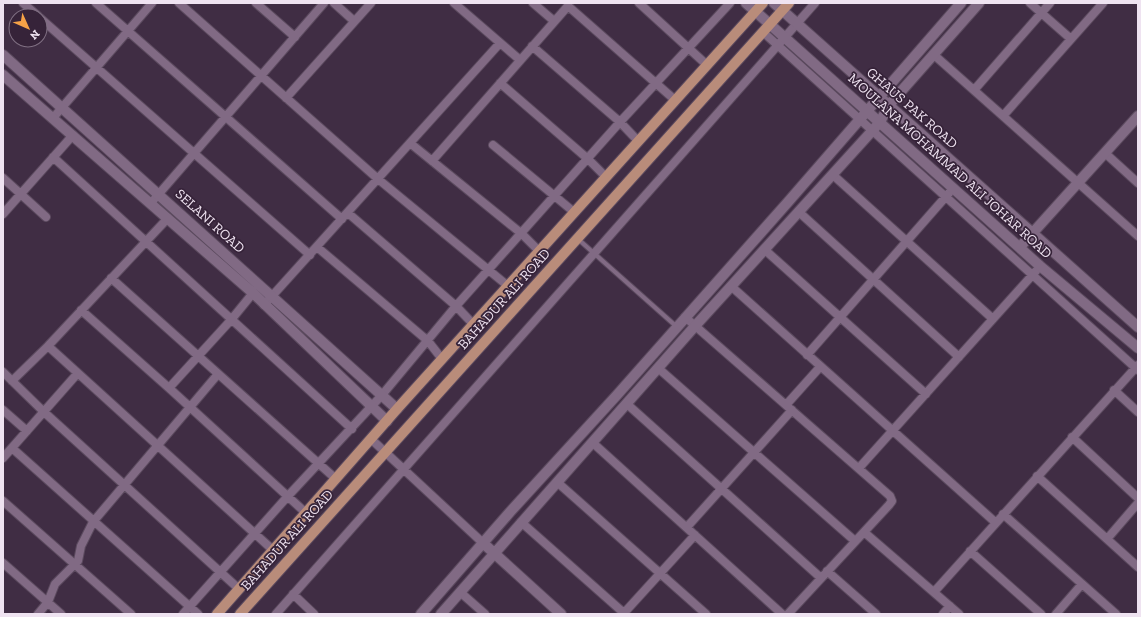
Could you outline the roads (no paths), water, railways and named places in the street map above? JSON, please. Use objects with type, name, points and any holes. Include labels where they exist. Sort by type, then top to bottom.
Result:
[{"type":"main road","name":"BAHADUR ALI ROAD","points":[[217,614],[274,551],[397,409],[763,3]]},
{"type":"main road","name":"BAHADUR ALI ROAD","points":[[240,614],[789,3]]},
{"type":"street","points":[[96,3],[342,219]]},
{"type":"street","points":[[53,118],[152,3]]},
{"type":"street","points":[[179,3],[378,179],[508,286]]},
{"type":"street","points":[[256,3],[295,37]]},
{"type":"street","points":[[151,203],[324,3]]},
{"type":"street","points":[[334,3],[354,21]]},
{"type":"street","points":[[286,98],[371,3]]},
{"type":"street","points":[[454,3],[520,60]]},
{"type":"street","points":[[639,3],[707,65]]},
{"type":"street","points":[[182,614],[288,496],[352,429],[428,341],[456,306],[522,234],[620,122],[730,3]]},
{"type":"street","name":"MOULANA MOHAMMAD ALI JOHAR ROAD","points":[[746,3],[755,11],[767,29],[784,37],[1040,266],[1138,348]]},
{"type":"street","name":"GHAUS PAK ROAD","points":[[774,3],[1032,233]]},
{"type":"street","points":[[276,614],[815,3]]},
{"type":"street","points":[[421,614],[677,327],[961,3]]},
{"type":"street","points":[[441,614],[695,326],[800,213],[880,122],[888,105],[979,3]]},
{"type":"street","points":[[1030,3],[1071,39]]},
{"type":"street","points":[[974,89],[1050,3]]},
{"type":"street","points":[[1003,116],[1103,3]]},
{"type":"street","points":[[535,4],[554,21]]},
{"type":"street","points":[[432,161],[568,6],[675,100]]},
{"type":"street","points":[[48,25],[310,255]]},
{"type":"street","points":[[767,29],[777,45],[859,120],[947,196],[1137,367],[1114,390],[934,592]]},
{"type":"street","points":[[264,305],[500,43]]},
{"type":"street","points":[[532,46],[620,122],[638,141]]},
{"type":"street","name":"SELANI ROAD","points":[[3,54],[397,409]]},
{"type":"street","points":[[934,54],[1138,236]]},
{"type":"street","name":"SELANI ROAD","points":[[3,75],[253,293],[387,421]]},
{"type":"street","points":[[500,83],[588,159],[606,177]]},
{"type":"street","points":[[1020,247],[1138,116]]},
{"type":"street","points":[[3,214],[73,135]]},
{"type":"street","points":[[410,143],[522,234],[539,251]]},
{"type":"street","points":[[494,145],[556,195],[574,212]]},
{"type":"street","points":[[1105,153],[1137,180]]},
{"type":"street","points":[[53,157],[352,429]]},
{"type":"street","points":[[833,174],[993,319]]},
{"type":"street","points":[[3,178],[46,217]]},
{"type":"street","points":[[807,355],[954,188]]},
{"type":"street","points":[[348,212],[456,306],[473,324]]},
{"type":"street","points":[[800,213],[959,357]]},
{"type":"street","points":[[12,381],[48,346],[168,218]]},
{"type":"street","name":"MOULANA MOHAMMAD ALI JOHAR ROAD","points":[[1032,233],[1138,327]]},
{"type":"street","points":[[317,247],[428,341],[442,359]]},
{"type":"street","points":[[765,250],[926,394]]},
{"type":"street","points":[[859,468],[1040,266]]},
{"type":"street","points":[[111,278],[199,355],[218,374],[336,479]]},
{"type":"street","points":[[732,287],[995,522]]},
{"type":"street","points":[[169,388],[231,320],[253,293]]},
{"type":"street","points":[[81,310],[306,513]]},
{"type":"street","points":[[685,317],[859,468],[890,496],[892,500],[791,611],[801,614]]},
{"type":"street","points":[[48,346],[77,374],[274,551]]},
{"type":"street","points":[[687,527],[754,452],[820,367]]},
{"type":"street","points":[[658,368],[855,541]]},
{"type":"street","points":[[3,372],[44,412],[239,589]]},
{"type":"street","points":[[3,458],[77,374]]},
{"type":"street","points":[[38,614],[48,602],[55,584],[75,564],[79,557],[81,546],[93,522],[218,374]]},
{"type":"street","points":[[1114,390],[1138,412]]},
{"type":"street","points":[[627,404],[821,578]]},
{"type":"street","points":[[3,410],[27,431]]},
{"type":"street","points":[[1072,437],[1138,498]]},
{"type":"street","points":[[371,439],[561,614]]},
{"type":"street","points":[[593,443],[782,614]]},
{"type":"street","points":[[12,448],[93,522],[198,614]]},
{"type":"street","points":[[1037,476],[1138,567]]},
{"type":"street","points":[[557,482],[706,614]]},
{"type":"street","points":[[3,500],[131,614]]},
{"type":"street","points":[[1107,539],[1138,503]]},
{"type":"street","points":[[1003,514],[1116,614]]},
{"type":"street","points":[[521,522],[624,614],[696,535]]},
{"type":"street","points":[[864,532],[958,614]]},
{"type":"street","points":[[970,551],[1041,614]]},
{"type":"street","points":[[3,563],[61,614]]},
{"type":"street","points":[[827,572],[876,614]]},
{"type":"street","points":[[1056,614],[1082,584]]},
{"type":"street","points":[[460,592],[485,614]]},
{"type":"street","points":[[293,594],[314,614]]},
{"type":"street","points":[[943,614],[950,606]]},
{"type":"lane","points":[[578,238],[677,327]]}]
